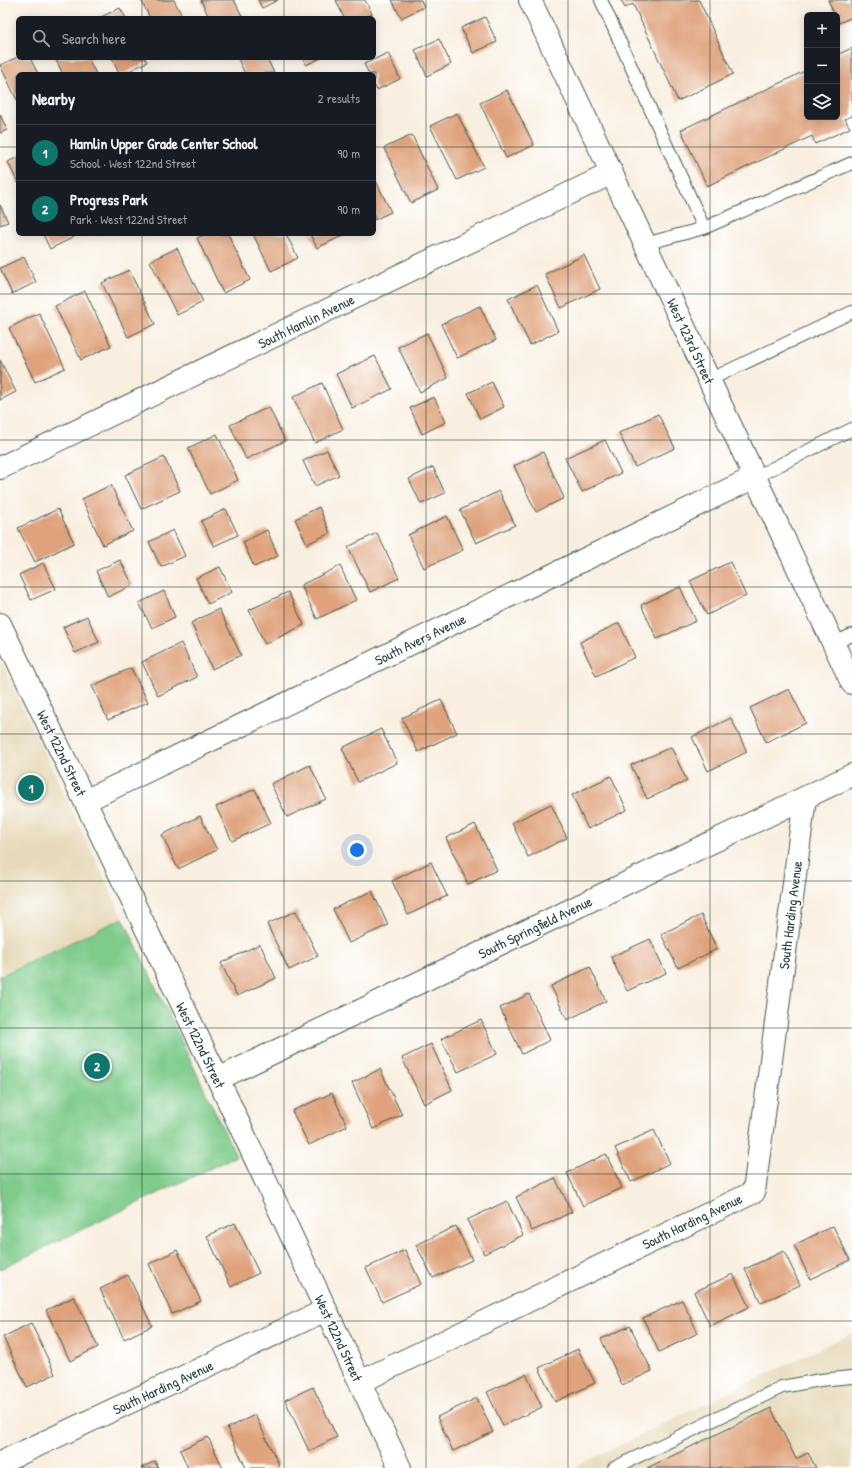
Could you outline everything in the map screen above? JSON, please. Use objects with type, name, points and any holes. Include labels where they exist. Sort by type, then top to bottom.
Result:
[{"type":"street","name":"West 123rd Street","points":[[530,0],[755,477],[843,639],[852,683]]},
{"type":"street","name":"South Hamlin Avenue","points":[[0,468],[612,173]]},
{"type":"street","name":"South Avers Avenue","points":[[85,801],[755,477]]},
{"type":"street","name":"West 122nd Street","points":[[0,626],[218,1079],[400,1468]]},
{"type":"street","name":"South Springfield Avenue","points":[[218,1079],[852,775]]},
{"type":"street","name":"South Harding Avenue","points":[[360,1382],[754,1192],[805,798]]},
{"type":"street","name":"South Harding Avenue","points":[[0,1463],[326,1310]]},
{"type":"lane","points":[[601,0],[704,228]]},
{"type":"lane","points":[[645,244],[704,228],[852,163]]},
{"type":"lane","points":[[709,380],[852,312]]},
{"type":"lane","points":[[755,477],[852,429]]},
{"type":"lane","points":[[614,1468],[782,1387],[820,1380],[852,1377]]},
{"type":"shaded area","points":[[0,658],[123,918],[0,976]]},
{"type":"shaded area","points":[[852,1333],[852,1468],[572,1468]]},
{"type":"green space","points":[[123,918],[236,1156],[0,1269],[0,976]]},
{"type":"building","points":[[141,0],[174,0],[182,16],[149,16]]},
{"type":"building","points":[[201,0],[234,0],[242,16],[208,16]]},
{"type":"building","points":[[258,0],[278,0],[262,8]]},
{"type":"building","points":[[336,0],[365,0],[372,14],[368,16],[343,16]]},
{"type":"building","points":[[392,0],[421,0],[424,7],[401,18]]},
{"type":"building","points":[[621,0],[699,0],[733,74],[678,101],[633,4],[625,8]]},
{"type":"building","points":[[828,0],[852,0],[852,17],[840,23],[840,12],[834,12]]},
{"type":"building","points":[[120,8],[125,16],[103,16]]},
{"type":"building","points":[[485,17],[497,42],[473,53],[461,28]]},
{"type":"building","points":[[439,39],[451,64],[427,76],[415,50]]},
{"type":"building","points":[[852,48],[852,116],[845,119],[850,128],[815,144],[812,136],[707,186],[681,130],[804,71],[804,120],[840,120],[840,54]]},
{"type":"building","points":[[388,53],[400,79],[377,90],[376,72],[368,72],[364,64],[376,60],[376,58]]},
{"type":"building","points":[[16,58],[16,60],[31,60],[37,72],[16,72],[16,98],[0,65]]},
{"type":"building","points":[[56,60],[89,60],[95,72],[62,72]]},
{"type":"building","points":[[113,60],[146,60],[147,62],[127,72],[118,72]]},
{"type":"building","points":[[238,60],[268,60],[274,72],[244,72]]},
{"type":"building","points":[[304,60],[317,60],[306,65]]},
{"type":"building","points":[[507,90],[534,145],[506,158],[480,103]]},
{"type":"building","points":[[457,113],[484,167],[457,180],[430,126]]},
{"type":"building","points":[[0,114],[7,130],[0,133]]},
{"type":"building","points":[[412,135],[438,190],[411,203],[384,148]]},
{"type":"building","points":[[16,158],[16,179],[8,162]]},
{"type":"building","points":[[376,181],[391,212],[376,219]]},
{"type":"building","points":[[0,205],[8,222],[0,225]]},
{"type":"building","points":[[44,236],[74,237],[50,249]]},
{"type":"building","points":[[202,236],[229,236],[250,280],[223,293],[197,238]]},
{"type":"building","points":[[254,236],[287,236],[298,258],[271,271]]},
{"type":"building","points":[[311,236],[342,236],[317,248]]},
{"type":"building","points":[[177,248],[203,302],[177,315],[150,261]]},
{"type":"building","points":[[584,255],[600,289],[561,308],[545,274]]},
{"type":"building","points":[[24,257],[36,282],[12,294],[0,268]]},
{"type":"building","points":[[129,270],[155,324],[128,337],[102,283]]},
{"type":"building","points":[[537,285],[558,331],[530,345],[508,299]]},
{"type":"building","points":[[85,291],[111,346],[81,360],[55,306]]},
{"type":"building","points":[[480,306],[496,340],[457,358],[441,324]]},
{"type":"building","points":[[39,313],[65,368],[35,382],[9,328]]},
{"type":"building","points":[[427,333],[448,378],[420,392],[398,347]]},
{"type":"building","points":[[375,356],[392,389],[352,408],[336,374]]},
{"type":"building","points":[[0,360],[16,392],[0,400]]},
{"type":"building","points":[[492,382],[504,407],[480,419],[468,393]]},
{"type":"building","points":[[322,383],[343,429],[315,443],[293,397]]},
{"type":"building","points":[[434,397],[446,422],[422,434],[410,408]]},
{"type":"building","points":[[269,407],[285,441],[246,459],[230,425]]},
{"type":"building","points":[[658,414],[675,448],[635,467],[619,433]]},
{"type":"building","points":[[217,434],[238,480],[210,494],[188,448]]},
{"type":"building","points":[[605,440],[621,473],[582,492],[565,458]]},
{"type":"building","points":[[327,450],[339,475],[315,486],[303,461]]},
{"type":"building","points":[[543,452],[564,498],[536,512],[514,466]]},
{"type":"building","points":[[164,457],[180,491],[141,509],[125,475]]},
{"type":"building","points":[[433,467],[445,493],[421,504],[409,479]]},
{"type":"building","points":[[111,485],[133,531],[103,545],[82,499]]},
{"type":"building","points":[[499,491],[515,525],[476,543],[460,510]]},
{"type":"building","points":[[319,507],[330,533],[307,544],[295,519]]},
{"type":"building","points":[[58,509],[74,543],[35,562],[18,528]]},
{"type":"building","points":[[226,509],[238,535],[214,546],[201,521]]},
{"type":"building","points":[[447,516],[463,550],[424,568],[408,535]]},
{"type":"building","points":[[173,530],[185,556],[161,567],[149,542]]},
{"type":"building","points":[[267,530],[278,556],[254,567],[243,542]]},
{"type":"building","points":[[377,533],[399,578],[370,592],[348,547]]},
{"type":"building","points":[[120,560],[133,585],[108,597],[96,571]]},
{"type":"building","points":[[730,562],[746,596],[707,615],[690,581]]},
{"type":"building","points":[[43,563],[56,589],[31,600],[19,575]]},
{"type":"building","points":[[340,566],[356,600],[317,619],[301,585]]},
{"type":"building","points":[[220,567],[232,592],[208,604],[196,578]]},
{"type":"building","points":[[680,587],[696,621],[657,639],[641,605]]},
{"type":"building","points":[[164,591],[175,617],[152,628],[139,603]]},
{"type":"building","points":[[288,592],[304,625],[265,644],[249,610]]},
{"type":"building","points":[[219,609],[241,655],[212,669],[191,623]]},
{"type":"building","points":[[87,616],[99,642],[75,653],[63,627]]},
{"type":"building","points":[[619,623],[635,657],[596,676],[580,642]]},
{"type":"building","points":[[181,643],[197,677],[158,696],[142,662]]},
{"type":"building","points":[[131,668],[148,702],[108,720],[92,686]]},
{"type":"building","points":[[789,689],[806,723],[766,742],[750,708]]},
{"type":"building","points":[[441,700],[457,733],[418,752],[402,718]]},
{"type":"building","points":[[731,718],[747,752],[708,771],[692,737]]},
{"type":"building","points":[[381,729],[397,763],[358,782],[342,748]]},
{"type":"building","points":[[671,747],[687,781],[647,799],[631,765]]},
{"type":"building","points":[[310,765],[326,799],[287,817],[271,784]]},
{"type":"building","points":[[611,776],[627,810],[588,829],[572,795]]},
{"type":"building","points":[[255,789],[271,823],[232,841],[216,807]]},
{"type":"building","points":[[551,804],[567,838],[528,857],[512,823]]},
{"type":"building","points":[[200,816],[217,850],[178,869],[162,835]]},
{"type":"building","points":[[475,824],[497,870],[468,884],[446,838]]},
{"type":"building","points":[[431,862],[447,896],[408,915],[392,881]]},
{"type":"building","points":[[372,891],[388,925],[349,943],[333,909]]},
{"type":"building","points":[[296,911],[318,956],[289,970],[267,924]]},
{"type":"building","points":[[701,915],[717,949],[678,968],[661,934]]},
{"type":"building","points":[[650,939],[666,973],[627,991],[611,957]]},
{"type":"building","points":[[260,944],[276,978],[237,996],[221,963]]},
{"type":"building","points":[[590,967],[606,1001],[567,1020],[551,986]]},
{"type":"building","points":[[529,994],[550,1040],[522,1054],[500,1008]]},
{"type":"building","points":[[481,1020],[497,1054],[458,1072],[441,1039]]},
{"type":"building","points":[[431,1044],[452,1090],[424,1104],[402,1058]]},
{"type":"building","points":[[380,1069],[402,1115],[373,1129],[352,1083]]},
{"type":"building","points":[[332,1093],[347,1126],[309,1145],[292,1111]]},
{"type":"building","points":[[654,1130],[670,1163],[631,1182],[615,1148]]},
{"type":"building","points":[[606,1154],[622,1188],[583,1206],[567,1173]]},
{"type":"building","points":[[555,1178],[572,1212],[532,1231],[516,1197]]},
{"type":"building","points":[[507,1201],[523,1235],[484,1254],[467,1220]]},
{"type":"building","points":[[235,1223],[259,1273],[231,1287],[207,1236]]},
{"type":"building","points":[[456,1226],[472,1260],[433,1278],[416,1245]]},
{"type":"building","points":[[833,1226],[850,1260],[810,1279],[794,1245]]},
{"type":"building","points":[[177,1250],[201,1301],[172,1314],[149,1264]]},
{"type":"building","points":[[405,1250],[421,1284],[382,1302],[366,1268]]},
{"type":"building","points":[[784,1251],[800,1285],[761,1303],[745,1269]]},
{"type":"building","points":[[733,1274],[749,1307],[710,1326],[694,1292]]},
{"type":"building","points":[[128,1275],[152,1326],[124,1339],[100,1289]]},
{"type":"building","points":[[74,1297],[98,1347],[70,1361],[46,1310]]},
{"type":"building","points":[[682,1300],[698,1333],[659,1352],[643,1318]]},
{"type":"building","points":[[31,1323],[55,1374],[27,1387],[3,1337]]},
{"type":"building","points":[[630,1326],[652,1371],[622,1385],[601,1339]]},
{"type":"building","points":[[578,1349],[595,1383],[555,1402],[539,1368]]},
{"type":"building","points":[[526,1374],[542,1407],[503,1426],[487,1392]]},
{"type":"building","points":[[313,1387],[337,1437],[309,1451],[285,1400]]},
{"type":"building","points":[[477,1398],[493,1432],[453,1451],[437,1417]]},
{"type":"building","points":[[771,1408],[796,1459],[808,1453],[816,1468],[647,1468]]},
{"type":"building","points":[[255,1415],[279,1465],[274,1468],[246,1468],[227,1428]]},
{"type":"building","points":[[208,1437],[223,1468],[188,1468],[180,1450]]},
{"type":"building","points":[[155,1461],[158,1468],[141,1468]]},
{"type":"place","name":"Hamlin Upper Grade Center School","points":[[31,788]]},
{"type":"place","name":"Progress Park","points":[[97,1066]]}]
